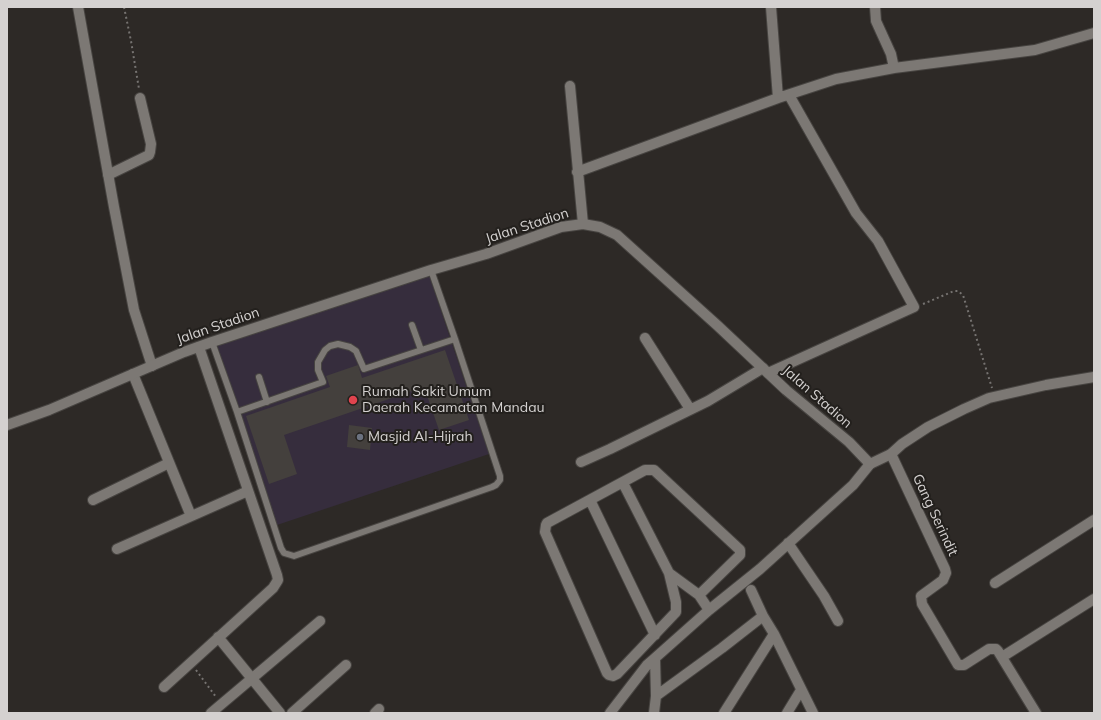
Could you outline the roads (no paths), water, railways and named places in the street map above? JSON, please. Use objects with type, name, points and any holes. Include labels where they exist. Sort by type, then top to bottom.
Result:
[{"type":"street","points":[[78,7],[134,310],[152,366]]},
{"type":"street","points":[[771,7],[778,98]]},
{"type":"street","points":[[875,7],[876,22],[891,54],[894,68]]},
{"type":"street","points":[[577,172],[789,94],[836,79],[894,68],[1035,50],[1094,33]]},
{"type":"street","points":[[570,86],[583,224]]},
{"type":"street","points":[[581,462],[610,449],[765,371],[914,307],[878,241],[856,213],[789,94]]},
{"type":"street","points":[[108,175],[149,155],[151,144],[140,98]]},
{"type":"street","name":"Jalan Stadion","points":[[7,424],[49,410],[212,342],[431,270],[486,254],[562,227],[583,224],[600,228],[617,235],[718,326],[765,371],[849,442],[870,464]]},
{"type":"street","points":[[645,338],[690,409]]},
{"type":"street","points":[[164,686],[273,588],[278,580],[199,347]]},
{"type":"street","points":[[133,374],[191,516]]},
{"type":"street","points":[[610,713],[647,665],[709,610],[760,569],[854,486],[870,464],[891,454],[902,444],[928,427],[964,408],[995,397],[1046,385],[1094,377]]},
{"type":"street","name":"Gang Serindit","points":[[891,454],[946,573],[943,580],[921,596],[922,604],[958,665],[964,666],[989,649],[996,649],[1002,657]]},
{"type":"street","points":[[93,500],[169,463]]},
{"type":"street","points":[[624,482],[669,573],[677,610],[673,617],[617,674],[613,676],[607,673],[545,532],[547,523],[645,470],[654,470],[740,550],[740,555],[699,595]]},
{"type":"street","points":[[117,548],[248,492]]},
{"type":"street","points":[[590,500],[655,635]]},
{"type":"street","points":[[995,583],[1094,520]]},
{"type":"street","points":[[788,544],[824,596],[838,621]]},
{"type":"street","points":[[669,573],[699,595],[709,610]]},
{"type":"street","points":[[751,590],[813,713]]},
{"type":"street","points":[[1036,713],[1002,657],[1094,599]]},
{"type":"street","points":[[656,696],[763,616]]},
{"type":"street","points":[[211,713],[320,621]]},
{"type":"street","points":[[724,713],[774,634]]},
{"type":"street","points":[[218,637],[280,713]]},
{"type":"street","points":[[654,713],[656,696],[655,658]]},
{"type":"street","points":[[292,713],[346,665]]},
{"type":"street","points":[[787,713],[801,690]]},
{"type":"lane","points":[[212,342],[282,548],[284,553],[294,556],[485,490],[496,485],[500,480],[500,476],[455,339],[431,270]]},
{"type":"lane","points":[[412,325],[421,350]]},
{"type":"lane","points":[[237,412],[323,382],[318,370],[318,362],[325,350],[330,346],[338,344],[350,347],[356,351],[364,368],[455,339]]},
{"type":"lane","points":[[259,377],[267,402]]},
{"type":"place","name":"Rumah Sakit Umum Daerah Kecamatan Mandau","points":[[353,400]]},
{"type":"place","name":"Masjid Al-Hijrah","points":[[360,437]]}]
